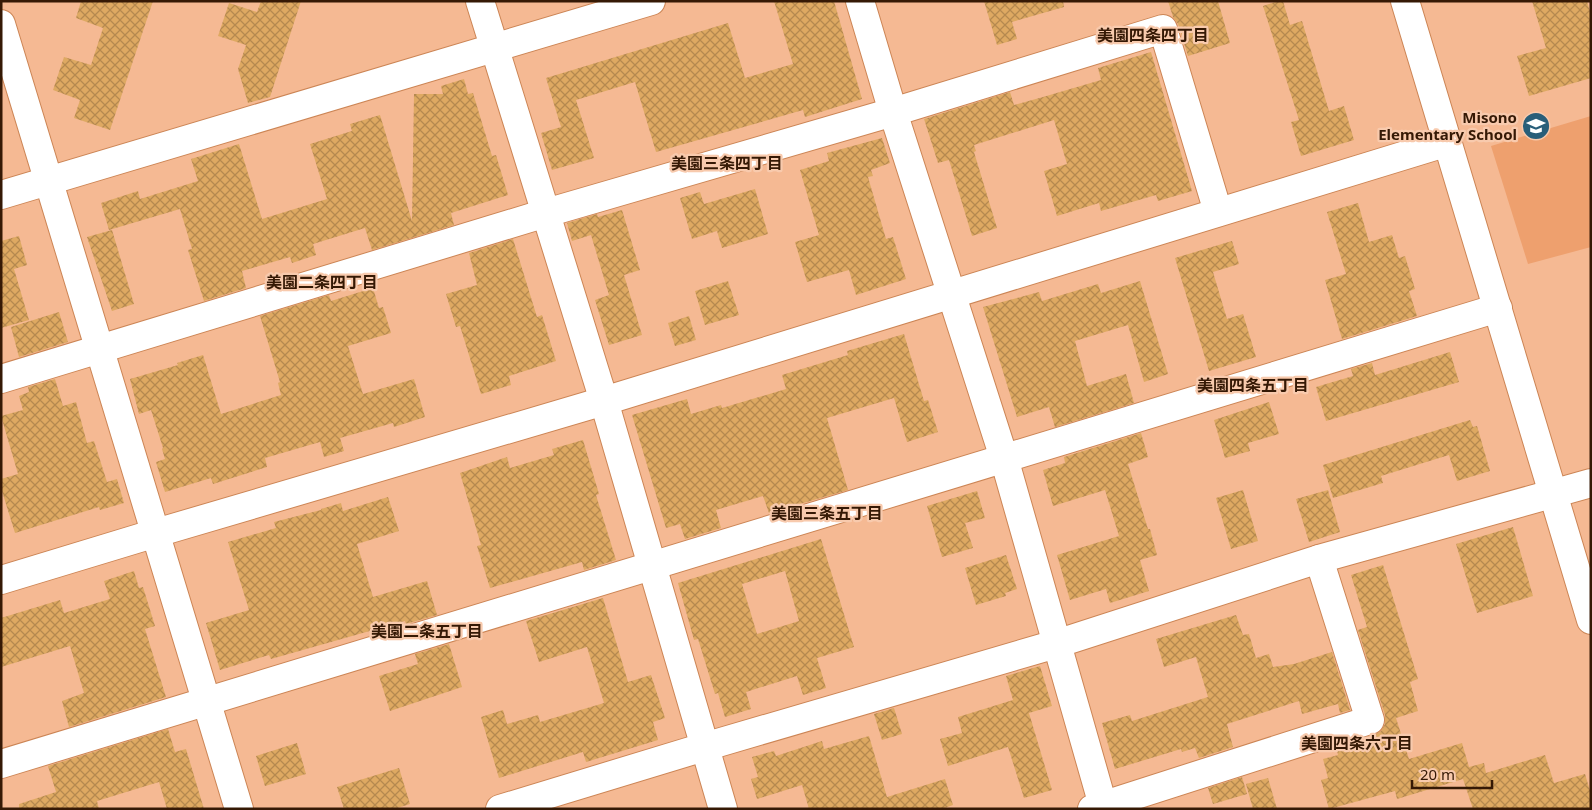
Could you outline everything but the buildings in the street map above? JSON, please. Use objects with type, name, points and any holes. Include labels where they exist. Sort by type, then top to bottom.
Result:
[{"type":"street","points":[[480,1],[604,401],[723,809]]},
{"type":"street","points":[[1,196],[651,1]]},
{"type":"street","points":[[860,1],[1004,458],[1099,808],[1370,720],[1319,559]]},
{"type":"street","points":[[1406,1],[1552,495],[1591,620]]},
{"type":"street","points":[[1,24],[239,809]]},
{"type":"street","points":[[1,379],[546,213],[894,112],[1163,29],[1218,212]]},
{"type":"street","points":[[1,580],[156,532],[604,401],[1448,142]]},
{"type":"street","points":[[1,764],[1498,308]]},
{"type":"street","points":[[500,809],[1056,644],[1319,559],[1591,483]]},
{"type":"shaded area","points":[[1591,116],[1591,247],[1528,264],[1491,146]]},
{"type":"place","name":"Misono Elementary School","points":[[1536,126]]},
{"type":"district","name":"美園四条四丁目","points":[[1153,35]]},
{"type":"district","name":"美園三条四丁目","points":[[727,163]]},
{"type":"district","name":"美園二条四丁目","points":[[322,282]]},
{"type":"district","name":"美園四条五丁目","points":[[1253,385]]},
{"type":"district","name":"美園三条五丁目","points":[[827,513]]},
{"type":"district","name":"美園二条五丁目","points":[[427,631]]},
{"type":"district","name":"美園四条六丁目","points":[[1357,743]]}]
